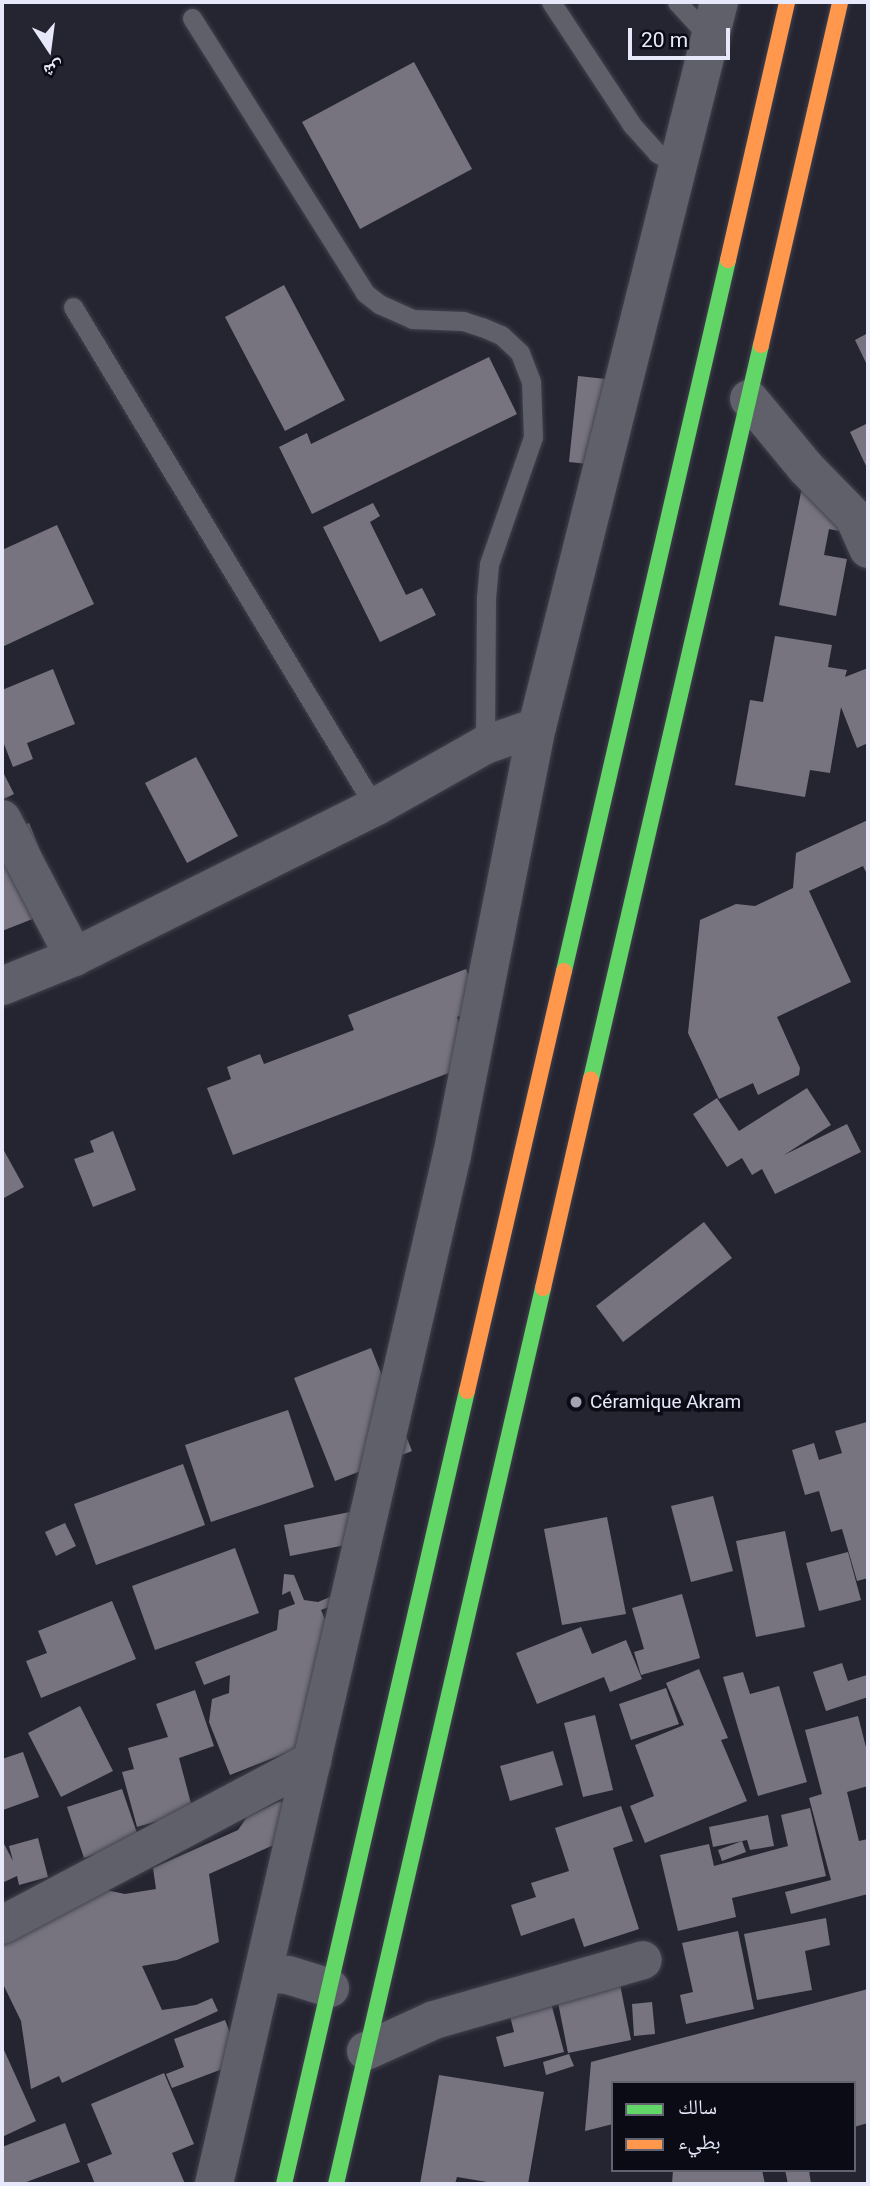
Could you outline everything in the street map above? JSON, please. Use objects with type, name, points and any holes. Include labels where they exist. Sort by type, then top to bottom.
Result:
[{"type":"highway","points":[[284,2184],[787,2]]},
{"type":"highway","points":[[336,2184],[840,2]]},
{"type":"street","points":[[214,2184],[452,1155],[537,727],[719,2]]},
{"type":"street","points":[[749,399],[806,468],[863,524]]},
{"type":"street","points":[[2,986],[74,957],[375,807],[485,745],[537,727]]},
{"type":"street","points":[[2,819],[74,957]]},
{"type":"street","points":[[2,1925],[312,1761]]},
{"type":"street","points":[[366,2051],[434,2020],[643,1960]]},
{"type":"street","points":[[264,1973],[288,1975],[330,1988]]},
{"type":"lane","points":[[551,2],[632,125],[657,153],[678,165]]},
{"type":"lane","points":[[677,2],[710,38]]},
{"type":"lane","points":[[192,18],[365,293],[379,304],[412,318],[463,321],[501,335],[520,353],[524,362],[531,381],[533,437],[489,564],[486,597],[485,745]]},
{"type":"lane","points":[[73,307],[375,807]]},
{"type":"building","points":[[414,62],[472,169],[360,229],[302,122]]},
{"type":"building","points":[[284,285],[345,400],[285,431],[225,317]]},
{"type":"building","points":[[868,333],[868,367],[855,340]]},
{"type":"building","points":[[489,357],[517,414],[312,514],[279,447],[307,433],[311,444]]},
{"type":"building","points":[[578,376],[615,380],[606,466],[569,462]]},
{"type":"building","points":[[868,423],[868,470],[850,432]]},
{"type":"building","points":[[802,487],[855,534],[829,529],[824,555],[847,559],[836,616],[779,605]]},
{"type":"building","points":[[373,503],[380,516],[370,522],[406,595],[422,588],[436,615],[380,642],[323,527]]},
{"type":"building","points":[[57,525],[94,604],[2,647],[2,550]]},
{"type":"building","points":[[775,636],[832,645],[828,667],[847,670],[845,677],[868,668],[868,743],[857,748],[841,707],[830,773],[810,770],[805,797],[735,785],[750,700],[763,702]]},
{"type":"building","points":[[53,669],[75,724],[27,743],[33,759],[13,767],[2,739],[2,690]]},
{"type":"building","points":[[196,757],[238,836],[187,863],[145,783]]},
{"type":"building","points":[[2,770],[14,794],[2,800]]},
{"type":"building","points":[[868,820],[868,876],[863,866],[809,891],[851,982],[777,1017],[800,1068],[799,1075],[758,1095],[753,1083],[719,1099],[688,1033],[700,920],[736,904],[755,906],[793,888],[796,853]]},
{"type":"building","points":[[29,823],[63,907],[2,931],[2,834]]},
{"type":"building","points":[[466,969],[482,1008],[457,1017],[475,1063],[233,1155],[207,1088],[231,1079],[227,1067],[260,1054],[264,1064],[354,1030],[348,1015]]},
{"type":"building","points":[[807,1088],[831,1125],[784,1155],[847,1124],[861,1152],[775,1194],[762,1169],[752,1175],[742,1158],[727,1167],[693,1114],[717,1098],[739,1131]]},
{"type":"building","points":[[113,1131],[136,1190],[93,1207],[74,1159],[94,1152],[90,1141]]},
{"type":"building","points":[[2,1147],[24,1187],[2,1199]]},
{"type":"building","points":[[704,1222],[732,1258],[623,1342],[596,1306]]},
{"type":"building","points":[[371,1348],[412,1451],[335,1481],[294,1378]]},
{"type":"building","points":[[288,1410],[314,1487],[211,1522],[185,1445]]},
{"type":"building","points":[[867,1422],[868,1578],[857,1581],[842,1529],[831,1532],[819,1491],[805,1495],[792,1450],[814,1443],[819,1460],[842,1453],[835,1431]]},
{"type":"building","points":[[183,1464],[205,1525],[96,1565],[74,1504]]},
{"type":"building","points":[[713,1496],[733,1571],[691,1582],[671,1506]]},
{"type":"building","points":[[360,1510],[366,1541],[290,1556],[284,1525]]},
{"type":"building","points":[[607,1517],[626,1614],[562,1625],[544,1529]]},
{"type":"building","points":[[65,1523],[76,1546],[56,1556],[45,1532]]},
{"type":"building","points":[[785,1531],[805,1627],[756,1637],[736,1541]]},
{"type":"building","points":[[235,1548],[259,1613],[155,1650],[132,1586]]},
{"type":"building","points":[[848,1552],[861,1600],[819,1611],[806,1563]]},
{"type":"building","points":[[284,1574],[294,1575],[304,1600],[318,1602],[345,1591],[344,1601],[321,1610],[338,1651],[317,1741],[230,1775],[209,1722],[212,1699],[229,1693],[230,1675],[204,1685],[195,1662],[277,1630],[279,1610],[295,1604],[290,1591],[282,1595]]},
{"type":"building","points":[[682,1594],[700,1658],[641,1675],[634,1652],[644,1649],[632,1608]]},
{"type":"building","points":[[112,1601],[136,1659],[41,1698],[26,1661],[47,1653],[38,1631]]},
{"type":"building","points":[[581,1627],[592,1654],[626,1640],[642,1679],[610,1692],[604,1677],[537,1704],[516,1653]]},
{"type":"building","points":[[842,1663],[848,1681],[867,1675],[868,1697],[826,1711],[813,1672]]},
{"type":"building","points":[[699,1669],[728,1738],[721,1740],[747,1801],[645,1843],[630,1806],[654,1796],[635,1745],[684,1725],[666,1683]]},
{"type":"building","points":[[743,1672],[750,1694],[779,1686],[807,1782],[758,1796],[723,1677]]},
{"type":"building","points":[[666,1688],[679,1724],[631,1740],[619,1704]]},
{"type":"building","points":[[195,1690],[214,1746],[179,1758],[193,1811],[137,1827],[122,1772],[134,1769],[128,1748],[168,1737],[156,1704]]},
{"type":"building","points":[[80,1706],[113,1771],[61,1797],[28,1733]]},
{"type":"building","points":[[595,1715],[613,1790],[583,1797],[564,1723]]},
{"type":"building","points":[[858,1716],[868,1755],[868,1786],[847,1792],[859,1841],[868,1839],[868,1894],[791,1914],[785,1892],[831,1880],[809,1798],[822,1794],[805,1730]]},
{"type":"building","points":[[553,1751],[563,1785],[510,1801],[500,1766]]},
{"type":"building","points":[[23,1752],[39,1797],[3,1810],[2,1759]]},
{"type":"building","points":[[122,1789],[139,1839],[84,1858],[67,1807]]},
{"type":"building","points":[[290,1800],[296,1835],[209,1874],[219,1942],[177,1960],[142,1966],[162,2010],[196,2005],[212,1998],[218,2011],[62,2083],[59,2076],[31,2089],[21,2021],[2,1982],[2,1944],[106,1890],[125,1894],[156,1889],[153,1868],[238,1830],[247,1817],[278,1802]]},
{"type":"building","points":[[621,1806],[633,1841],[613,1848],[639,1929],[584,1947],[574,1918],[521,1936],[511,1905],[536,1897],[531,1883],[569,1871],[555,1828]]},
{"type":"building","points":[[810,1808],[826,1876],[732,1898],[736,1917],[678,1931],[660,1855],[709,1844],[714,1866],[788,1846],[781,1815]]},
{"type":"building","points":[[768,1815],[774,1846],[750,1850],[747,1840],[713,1847],[709,1827]]},
{"type":"building","points":[[38,1838],[48,1877],[19,1885],[17,1876],[2,1883],[2,1840],[13,1861],[9,1846]]},
{"type":"building","points":[[742,1841],[746,1852],[722,1861],[718,1850]]},
{"type":"building","points":[[826,1918],[830,1945],[805,1951],[812,1990],[757,2000],[744,1934]]},
{"type":"building","points":[[738,1931],[754,2009],[686,2024],[680,1995],[693,1992],[682,1943]]},
{"type":"building","points":[[617,1969],[631,2040],[568,2053],[554,1982]]},
{"type":"building","points":[[545,1980],[564,2052],[504,2067],[496,2037],[514,2032],[510,2016]]},
{"type":"building","points":[[868,1989],[868,2123],[856,2126],[856,2081],[611,2081],[611,2124],[585,2131],[591,2062]]},
{"type":"building","points":[[652,2002],[655,2034],[634,2036],[632,2004]]},
{"type":"building","points":[[225,2020],[241,2062],[172,2088],[166,2074],[184,2067],[174,2039]]},
{"type":"building","points":[[4,2050],[36,2121],[2,2137],[2,2051]]},
{"type":"building","points":[[569,2054],[574,2066],[546,2075],[543,2062]]},
{"type":"building","points":[[164,2073],[194,2144],[172,2153],[185,2184],[95,2184],[87,2164],[112,2154],[91,2104]]},
{"type":"building","points":[[439,2075],[544,2092],[528,2184],[499,2184],[457,2177],[455,2184],[420,2184]]},
{"type":"building","points":[[65,2123],[80,2162],[21,2184],[2,2184],[2,2147]]},
{"type":"building","points":[[673,2172],[762,2172],[765,2184],[672,2184]]},
{"type":"building","points":[[785,2172],[809,2172],[811,2184],[788,2184]]},
{"type":"traffic: fast","points":[[564,971],[728,260]]},
{"type":"traffic: fast","points":[[591,1079],[761,345]]},
{"type":"traffic: fast","points":[[336,2184],[543,1288]]},
{"type":"traffic: fast","points":[[284,2184],[467,1391]]},
{"type":"traffic: slow","points":[[728,260],[787,2]]},
{"type":"traffic: slow","points":[[761,345],[840,2]]},
{"type":"traffic: slow","points":[[467,1391],[564,971]]},
{"type":"traffic: slow","points":[[543,1288],[591,1079]]},
{"type":"place","name":"Céramique Akram","points":[[576,1402]]}]
